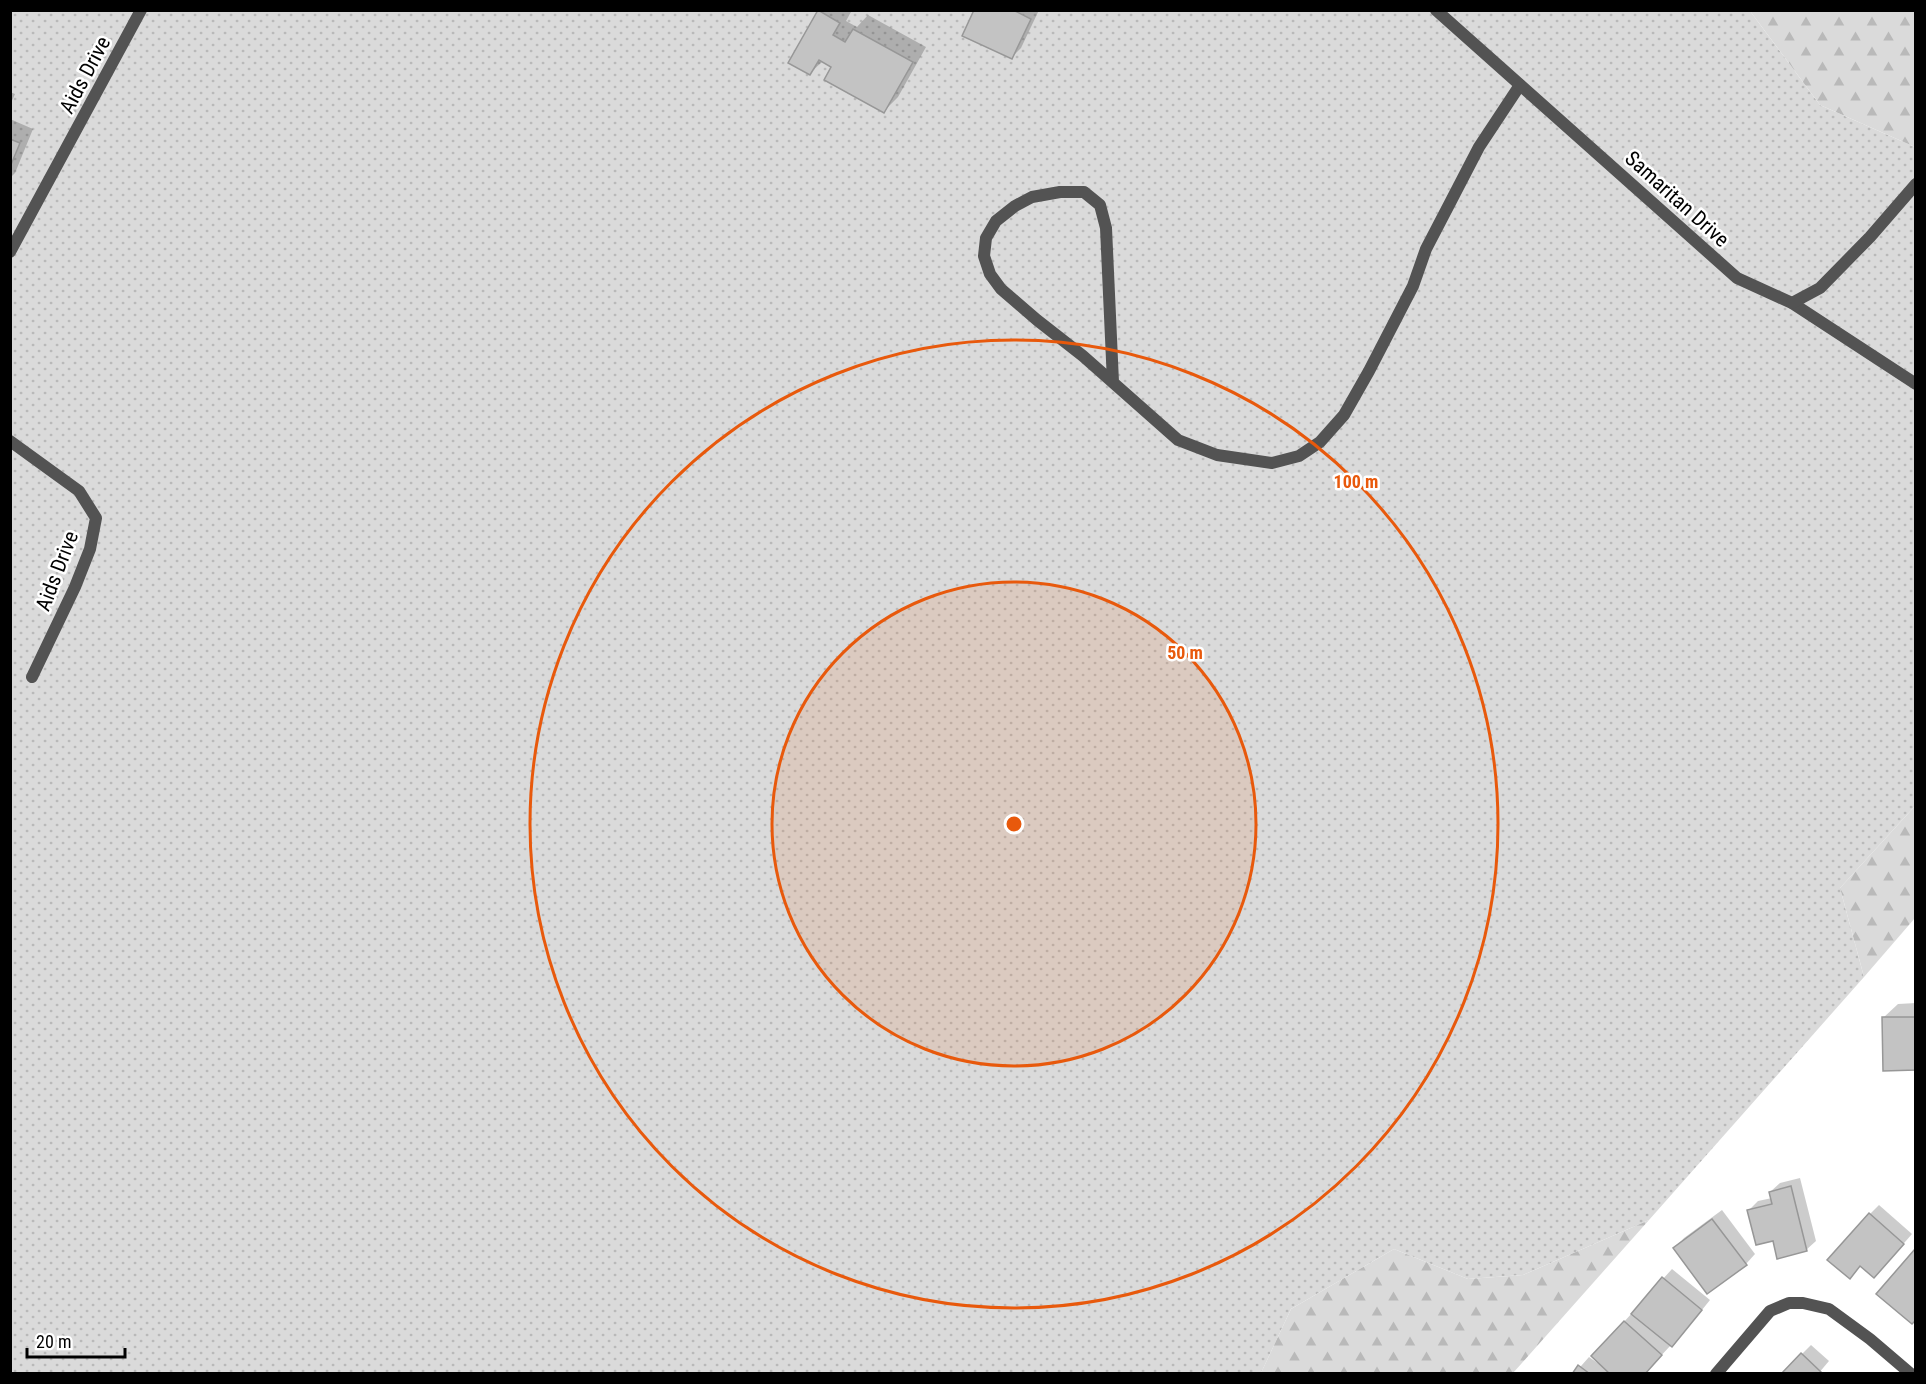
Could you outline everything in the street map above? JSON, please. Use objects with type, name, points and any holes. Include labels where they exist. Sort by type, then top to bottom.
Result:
[{"type":"street","name":"Aids Drive","points":[[10,252],[141,10]]},
{"type":"street","name":"Samaritan Drive","points":[[1436,10],[1737,278],[1792,303],[1916,384]]},
{"type":"street","points":[[1113,382],[1106,228],[1100,205],[1084,192],[1060,192],[1032,197],[1015,206],[996,221],[986,238],[984,256],[990,274],[1001,289],[1037,321],[1083,356],[1178,440],[1217,455],[1272,463],[1299,456],[1320,442],[1344,415],[1413,286],[1426,249],[1450,201],[1479,147],[1520,85]]},
{"type":"street","points":[[1792,303],[1820,288],[1870,237],[1916,184]]},
{"type":"street","name":"Aids Drive","points":[[10,441],[79,491],[96,518],[90,549],[75,587],[32,677]]},
{"type":"street","points":[[1716,1374],[1770,1311],[1789,1303],[1803,1303],[1829,1309],[1870,1339],[1911,1374]]},
{"type":"green space","points":[[974,10],[963,36],[1012,59],[1031,19],[1013,11],[1750,11],[1820,105],[1915,147],[1915,806],[1840,888],[1864,977],[1649,1220],[1523,1275],[1468,1279],[1394,1249],[1291,1309],[1261,1373],[11,1373],[10,167],[20,143],[11,139],[10,11]],"holes":[[[818,11],[840,23],[833,35],[845,42],[853,29],[912,62],[831,67],[819,60],[810,75],[788,63]]]},
{"type":"green space","points":[[1750,11],[1915,11],[1915,147],[1820,105]]},
{"type":"green space","points":[[1915,806],[1915,918],[1864,977],[1840,888]]},
{"type":"green space","points":[[1649,1220],[1513,1373],[1261,1373],[1291,1309],[1394,1249],[1468,1279],[1523,1275]]},
{"type":"building","points":[[818,10],[840,23],[833,35],[845,42],[853,29],[913,62],[884,113],[824,80],[831,67],[819,60],[810,75],[788,63]]},
{"type":"building","points":[[974,10],[1013,10],[1031,19],[1012,59],[962,36]]},
{"type":"building","points":[[10,139],[20,143],[10,167]]},
{"type":"building","points":[[1882,1017],[1916,1017],[1916,1070],[1883,1071]]},
{"type":"building","points":[[1791,1186],[1807,1251],[1777,1259],[1773,1241],[1756,1245],[1747,1210],[1772,1204],[1769,1192]]},
{"type":"building","points":[[1869,1213],[1904,1244],[1874,1278],[1860,1266],[1850,1279],[1827,1260]]},
{"type":"building","points":[[1712,1219],[1747,1265],[1707,1294],[1673,1248]]},
{"type":"building","points":[[1915,1249],[1916,1320],[1912,1324],[1876,1294]]},
{"type":"building","points":[[1662,1277],[1702,1310],[1672,1347],[1631,1314]]},
{"type":"building","points":[[1624,1321],[1662,1355],[1645,1374],[1610,1374],[1591,1356]]},
{"type":"building","points":[[1801,1353],[1821,1372],[1819,1374],[1781,1374]]},
{"type":"building","points":[[1578,1365],[1590,1374],[1572,1374]]}]
